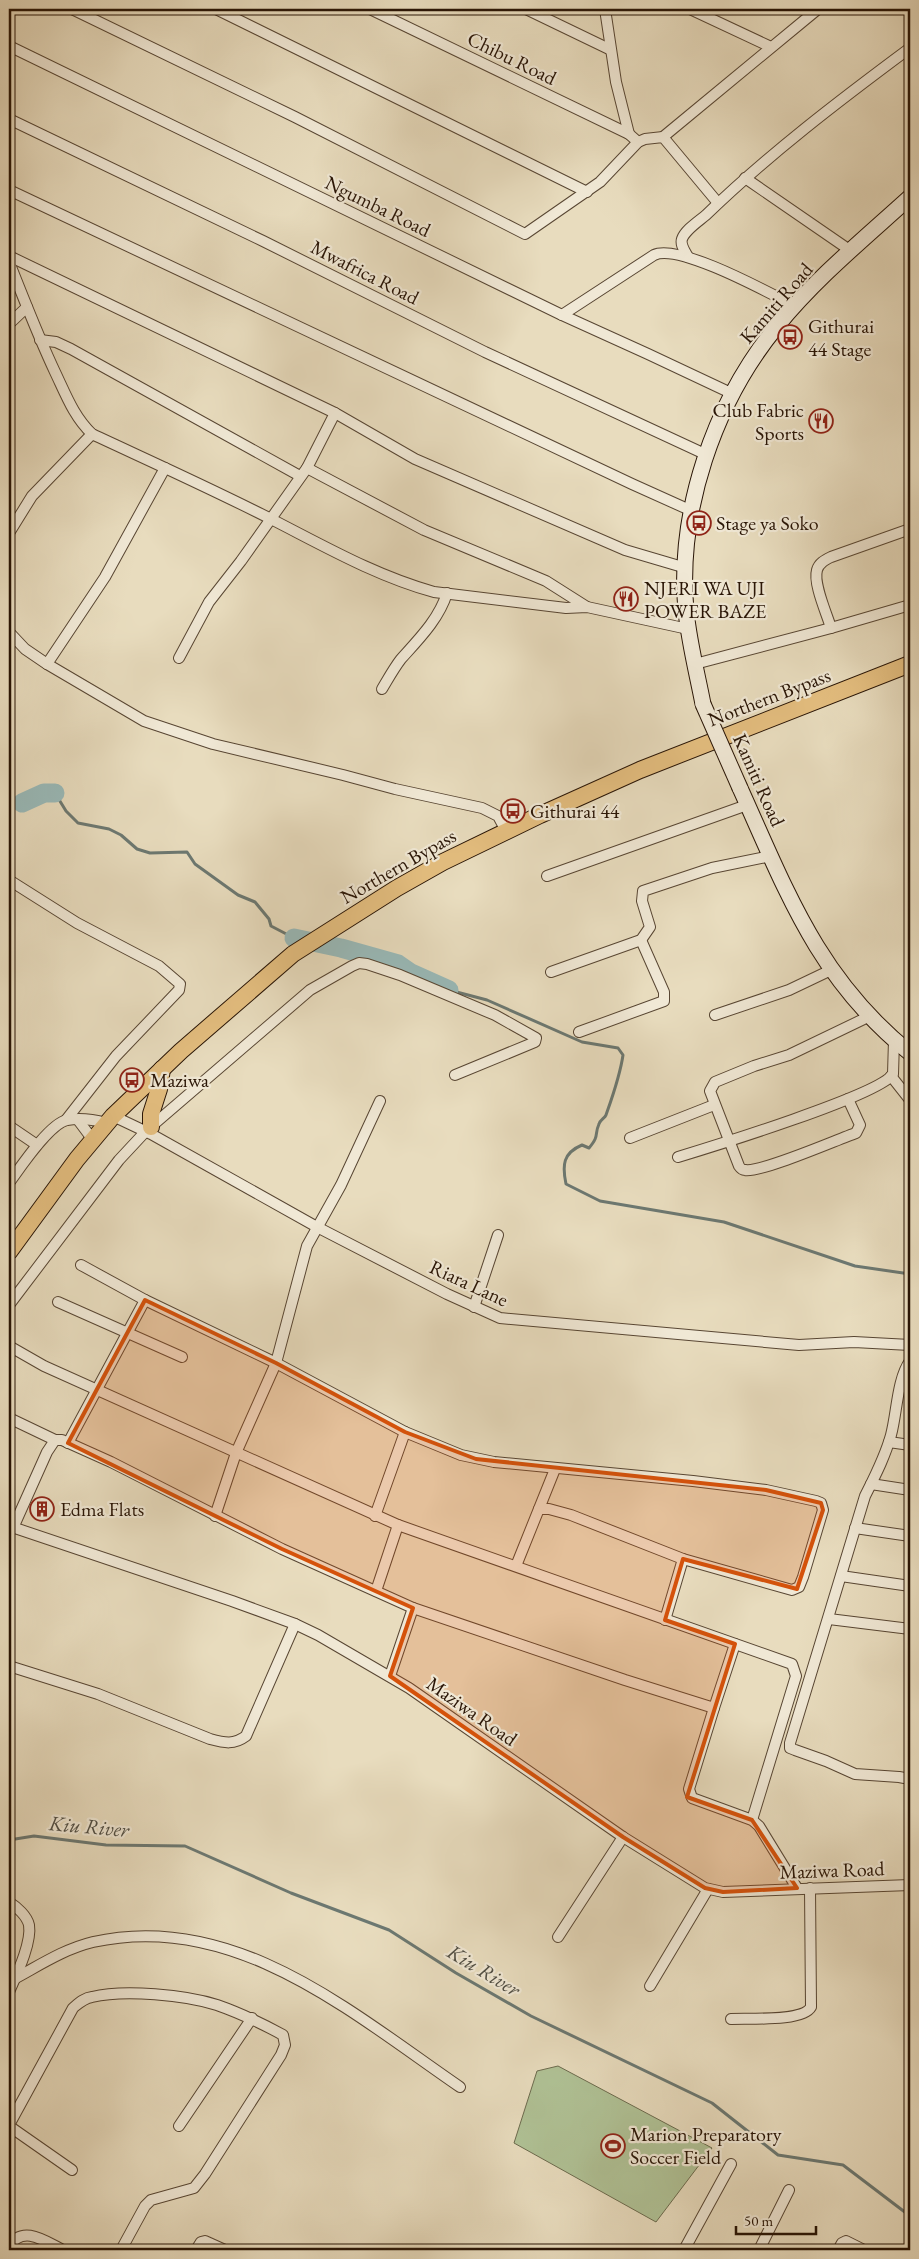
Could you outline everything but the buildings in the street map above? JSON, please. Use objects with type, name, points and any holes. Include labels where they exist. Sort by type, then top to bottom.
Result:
[{"type":"main road","name":"Kamiti Road","points":[[910,197],[850,251],[795,306],[761,348],[733,394],[707,455],[692,511],[686,568],[688,629],[703,704],[800,921],[831,970],[870,1016],[910,1053]]},
{"type":"main road","name":"Northern Bypass","points":[[9,1252],[110,1120],[162,1069],[293,954],[405,883],[506,831],[640,770],[910,664]]},
{"type":"main road","points":[[149,1129],[151,1114],[160,1088],[162,1069]]},
{"type":"street","points":[[72,9],[294,117],[525,234],[586,192],[608,174],[638,142],[645,139],[663,137],[814,10]]},
{"type":"street","points":[[216,9],[586,192]]},
{"type":"street","name":"Chibu Road","points":[[370,9],[629,134],[638,142]]},
{"type":"street","points":[[526,9],[610,49]]},
{"type":"street","points":[[605,9],[610,49],[629,134]]},
{"type":"street","points":[[690,9],[771,47]]},
{"type":"street","name":"Ngumba Road","points":[[9,46],[562,316],[733,394]]},
{"type":"street","points":[[688,257],[682,245],[684,236],[718,203],[745,178],[849,94],[910,48]]},
{"type":"street","name":"Mwafrica Road","points":[[9,119],[263,240],[485,352],[707,455]]},
{"type":"street","points":[[663,137],[718,203]]},
{"type":"street","points":[[745,178],[850,251]]},
{"type":"street","points":[[9,190],[692,511]]},
{"type":"street","points":[[562,316],[656,254],[688,257],[795,306]]},
{"type":"street","points":[[9,256],[335,413],[415,459],[625,550],[686,568]]},
{"type":"street","points":[[9,262],[40,340],[72,408],[80,423],[92,434],[270,519],[358,564],[416,587],[447,593],[566,608],[587,607],[688,629]]},
{"type":"street","points":[[9,324],[27,307]]},
{"type":"street","points":[[40,340],[56,342],[71,349],[303,472],[424,530],[546,581],[587,607]]},
{"type":"street","points":[[179,658],[209,602],[241,561],[303,472],[335,413]]},
{"type":"street","points":[[9,533],[32,496],[92,434]]},
{"type":"street","points":[[47,664],[104,576],[165,468]]},
{"type":"street","points":[[831,628],[817,580],[817,570],[821,562],[910,529]]},
{"type":"street","points":[[382,689],[400,661],[434,620],[444,605],[447,593]]},
{"type":"street","points":[[695,664],[910,605]]},
{"type":"street","points":[[9,632],[25,649],[47,664],[144,721],[213,744],[395,789],[482,808],[498,816],[506,831]]},
{"type":"street","points":[[546,876],[747,805]]},
{"type":"street","points":[[551,972],[642,940],[650,927],[642,901],[643,891],[712,868],[771,856]]},
{"type":"street","points":[[9,880],[77,923],[160,966],[180,984],[179,990],[116,1056],[66,1120],[37,1145],[9,1184]]},
{"type":"street","points":[[579,1032],[664,1001],[664,992],[642,940]]},
{"type":"street","points":[[9,1305],[119,1160],[149,1129],[310,990],[360,963],[400,975],[495,1015],[536,1038],[535,1042],[523,1048],[455,1075]]},
{"type":"street","points":[[715,1015],[789,990],[831,970]]},
{"type":"street","points":[[848,1099],[860,1125],[858,1131],[756,1169],[742,1169],[739,1166],[710,1091],[715,1082],[754,1066],[789,1055],[870,1016]]},
{"type":"street","points":[[678,1157],[730,1141],[848,1099],[891,1076],[894,1067],[894,1040]]},
{"type":"street","points":[[891,1076],[910,1100]]},
{"type":"street","points":[[215,1516],[236,1453],[276,1363],[308,1246],[316,1227],[341,1185],[380,1101]]},
{"type":"street","points":[[630,1138],[714,1105]]},
{"type":"street","name":"Riara Lane","points":[[66,1120],[110,1120],[149,1129],[316,1227],[474,1307],[509,1320],[798,1345],[854,1342],[910,1345]]},
{"type":"street","points":[[78,1120],[93,1140]]},
{"type":"street","points":[[9,1126],[37,1145]]},
{"type":"street","points":[[474,1307],[498,1234]]},
{"type":"street","points":[[81,1265],[145,1300],[276,1363],[405,1432],[437,1446],[476,1459],[555,1469],[693,1481],[766,1490],[816,1501],[823,1506],[824,1510],[803,1577],[795,1590],[684,1559],[571,1515],[549,1509],[539,1509]]},
{"type":"street","points":[[68,1443],[145,1300]]},
{"type":"street","points":[[58,1302],[182,1357]]},
{"type":"street","points":[[9,1346],[44,1366],[375,1516],[453,1546],[516,1566],[792,1664],[796,1676],[752,1820]]},
{"type":"street","points":[[910,1361],[904,1370],[889,1442],[880,1467],[865,1496],[790,1743],[790,1748],[855,1774],[910,1779]]},
{"type":"street","points":[[899,1399],[910,1400]]},
{"type":"street","points":[[9,1418],[55,1440],[68,1443],[111,1462],[215,1516],[413,1608],[714,1708]]},
{"type":"street","points":[[375,1516],[405,1432]]},
{"type":"street","points":[[11,1527],[47,1452],[55,1440]]},
{"type":"street","points":[[889,1442],[910,1445]]},
{"type":"street","points":[[516,1566],[555,1469]]},
{"type":"street","points":[[871,1484],[910,1490]]},
{"type":"street","points":[[376,1591],[398,1525]]},
{"type":"street","name":"Maziwa Road","points":[[11,1527],[295,1624],[390,1676],[623,1837],[708,1889],[723,1892],[910,1885]]},
{"type":"street","points":[[855,1528],[910,1536]]},
{"type":"street","points":[[665,1620],[684,1559]]},
{"type":"street","points":[[841,1576],[910,1586]]},
{"type":"street","points":[[390,1676],[413,1608]]},
{"type":"street","points":[[829,1619],[910,1629]]},
{"type":"street","points":[[9,1666],[98,1694],[210,1739],[234,1743],[246,1736],[295,1624]]},
{"type":"street","points":[[735,1644],[689,1789],[689,1795],[692,1798],[752,1820],[759,1826],[797,1888]]},
{"type":"street","points":[[558,1937],[623,1837]]},
{"type":"street","points":[[731,2019],[799,2016],[811,2007],[810,1888]]},
{"type":"street","points":[[650,1986],[708,1889]]},
{"type":"street","points":[[9,1902],[22,1913],[29,1924],[29,1934],[12,1977],[9,1992]]},
{"type":"street","points":[[12,1977],[62,1952],[91,1942],[112,1938],[176,1938],[240,1952],[314,1987],[460,2087]]},
{"type":"street","points":[[72,2170],[9,2125],[73,2008],[81,2001],[110,1994],[177,1996],[215,2004],[252,2018],[283,2035],[286,2044],[281,2055],[205,2174],[194,2188],[150,2200],[121,2250]]},
{"type":"street","points":[[179,2126],[252,2018]]},
{"type":"street","points":[[684,2250],[731,2164]]},
{"type":"street","points":[[759,2250],[789,2190]]},
{"type":"street","points":[[9,2247],[18,2236],[27,2235],[63,2250]]},
{"type":"street","points":[[196,2250],[201,2242],[205,2241],[225,2250]]},
{"type":"street","points":[[838,2250],[842,2243],[846,2241],[864,2250]]},
{"type":"highlighted area","points":[[145,1300],[276,1363],[405,1432],[476,1459],[766,1490],[821,1503],[823,1510],[797,1589],[683,1559],[665,1620],[735,1644],[687,1797],[752,1820],[797,1888],[723,1892],[705,1888],[623,1837],[390,1676],[413,1608],[282,1549],[68,1443]]},
{"type":"green space","name":"Marion Preparatory Soccer Field","points":[[558,2066],[712,2148],[656,2222],[514,2143],[537,2071]]},
{"type":"waterway","points":[[22,803],[44,793],[55,793]]},
{"type":"waterway","points":[[55,793],[66,811],[78,823],[109,829],[121,835],[137,849],[150,853],[187,852],[195,864],[238,895],[255,902],[269,919],[271,926],[294,938]]},
{"type":"waterway","points":[[9,802],[22,803]]},
{"type":"waterway","points":[[294,938],[341,948],[398,964],[411,973],[449,990]]},
{"type":"waterway","points":[[449,990],[487,1000],[582,1042],[618,1048],[623,1055],[614,1093],[606,1115],[600,1123],[596,1138],[589,1148],[582,1145],[571,1152],[565,1160],[566,1184],[600,1201],[724,1222],[855,1266],[910,1274]]},
{"type":"waterway","name":"Kiu River","points":[[9,1840],[34,1836],[106,1845],[185,1846],[291,1893],[389,1930],[456,1973],[531,2016],[712,2103],[778,2155],[843,2165],[910,2216]]},
{"type":"place","name":"Githurai 44 Stage","points":[[790,337]]},
{"type":"place","name":"Club Fabric Sports","points":[[821,421]]},
{"type":"place","name":"Stage ya Soko","points":[[699,523]]},
{"type":"place","name":"NJERI WA UJI POWER BAZE","points":[[626,599]]},
{"type":"place","name":"Githurai 44","points":[[513,811]]},
{"type":"place","name":"Maziwa","points":[[132,1080]]},
{"type":"place","name":"Edma Flats","points":[[42,1509]]},
{"type":"place","name":"Marion Preparatory Soccer Field","points":[[613,2146]]}]
